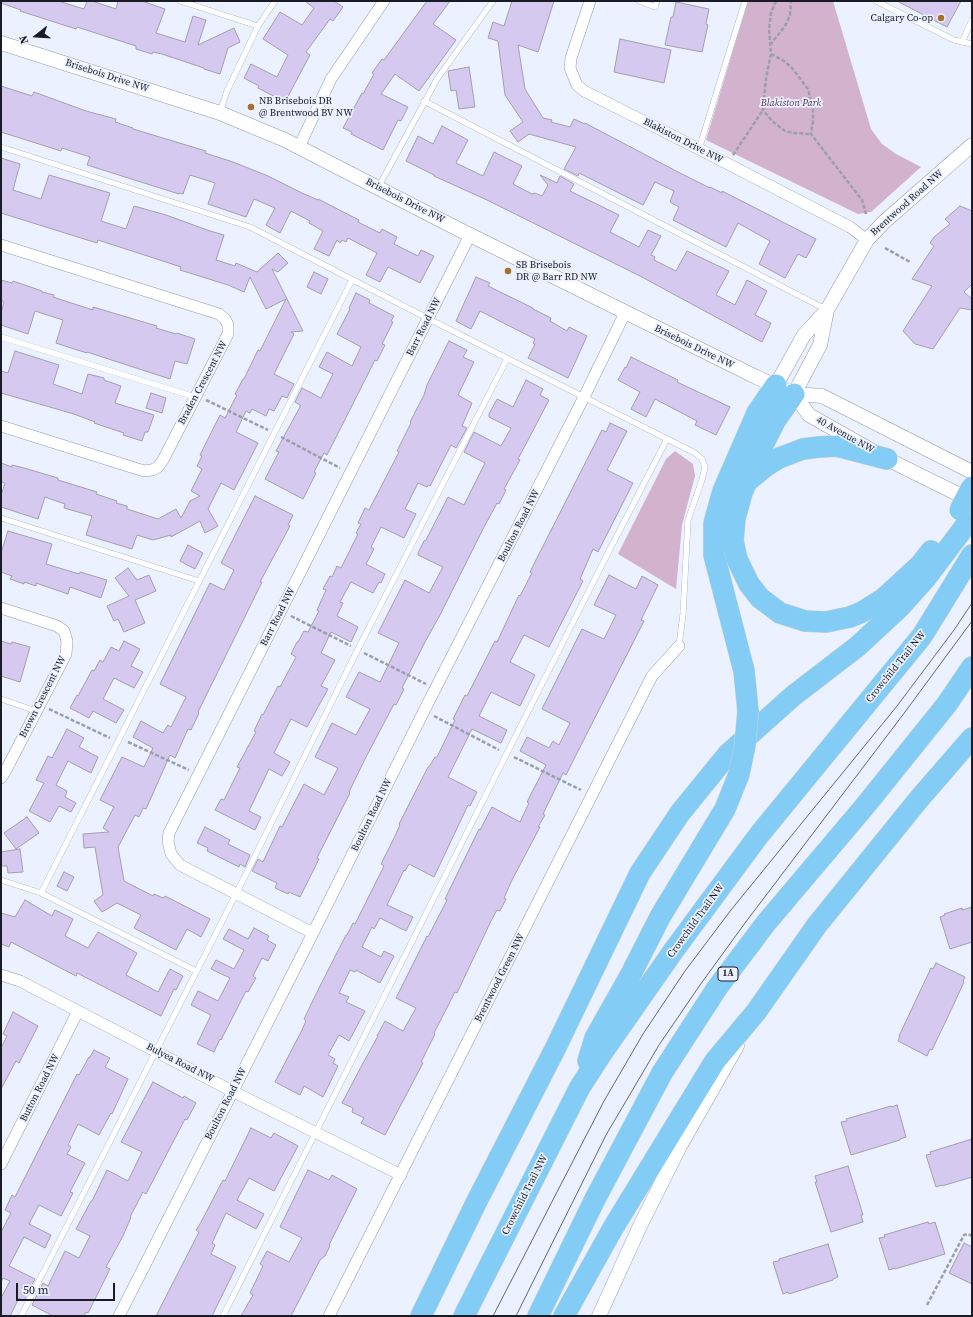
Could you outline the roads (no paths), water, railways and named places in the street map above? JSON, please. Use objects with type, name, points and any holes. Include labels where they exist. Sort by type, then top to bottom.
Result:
[{"type":"highway","points":[[580,1087],[595,1038],[630,976],[660,917],[725,809],[739,774],[745,745],[748,711],[744,671],[714,555],[714,523],[722,490],[756,413],[776,385]]},
{"type":"highway","points":[[794,394],[775,421],[747,482],[738,506],[734,531],[734,550],[740,568],[749,584],[766,604],[784,615],[805,621],[826,622],[850,617],[873,606],[883,599],[920,565],[944,535],[968,509]]},
{"type":"highway","points":[[747,482],[766,466],[779,458],[803,449],[819,446],[837,446],[887,459]]},
{"type":"highway","points":[[422,1316],[476,1203],[555,1049],[640,873],[680,813],[728,754],[793,696],[858,646],[900,607],[926,578],[968,509],[972,487]]},
{"type":"highway","name":"Crowchild Trail NW","points":[[464,1316],[580,1087],[602,1053],[674,950],[759,835],[922,636],[972,555]]},
{"type":"highway","name":"1A","points":[[538,1316],[595,1199],[662,1073],[712,995],[766,923],[865,806],[932,722],[972,667]]},
{"type":"highway","points":[[564,1316],[613,1228],[714,1062],[756,1012],[817,925],[919,799],[972,738]]},
{"type":"street","points":[[299,147],[331,79],[384,1]]},
{"type":"street","name":"Blakiston Drive NW","points":[[590,1],[571,58],[570,68],[577,85],[584,91],[850,227],[868,240]]},
{"type":"street","name":"Brisebois Drive NW","points":[[1,43],[220,113],[299,147],[625,313],[749,374],[794,394]]},
{"type":"street","name":"Brentwood Road NW","points":[[776,385],[804,335],[827,310],[868,240],[884,222],[972,145]]},
{"type":"street","name":"Barr Road NW","points":[[313,933],[180,865],[171,854],[168,841],[169,833],[429,319],[470,234]]},
{"type":"street","name":"Braden Crescent NW","points":[[1,245],[218,314],[225,319],[228,325],[228,334],[163,460],[158,467],[152,470],[144,471],[1,426]]},
{"type":"street","name":"Brentwood Road NW","points":[[794,394],[820,345],[827,310]]},
{"type":"street","name":"Boulton Road NW","points":[[119,1316],[232,1090],[584,397],[625,313]]},
{"type":"street","points":[[794,394],[822,396],[972,472]]},
{"type":"street","name":"40 Avenue NW","points":[[794,394],[809,415],[887,459],[968,509]]},
{"type":"street","name":"Brown Crescent NW","points":[[1,608],[57,626],[64,631],[67,641],[66,654],[1,778]]},
{"type":"street","name":"Brentwood Green NW","points":[[329,1316],[652,676],[679,646]]},
{"type":"street","name":"Bulyea Road NW","points":[[1,975],[20,981],[401,1175]]},
{"type":"street","name":"Button Road NW","points":[[1,1164],[78,1011]]},
{"type":"street","points":[[599,1316],[640,1226],[680,1146],[756,1012]]},
{"type":"lane","points":[[180,1],[258,26]]},
{"type":"lane","points":[[220,113],[227,91],[258,26],[275,1]]},
{"type":"lane","points":[[378,188],[437,79],[493,1]]},
{"type":"lane","points":[[639,1],[655,7],[657,1]]},
{"type":"lane","points":[[699,149],[744,1]]},
{"type":"lane","points":[[876,1],[954,40],[972,44]]},
{"type":"lane","points":[[962,42],[972,20]]},
{"type":"lane","points":[[424,101],[827,310]]},
{"type":"lane","points":[[1,147],[250,226],[352,280],[695,453],[702,459],[705,467],[688,520],[683,614],[679,646]]},
{"type":"lane","points":[[41,893],[352,280]]},
{"type":"lane","points":[[1,337],[196,397]]},
{"type":"lane","points":[[21,1316],[507,358]]},
{"type":"lane","points":[[223,1316],[667,439]]},
{"type":"lane","points":[[1,518],[199,581]]},
{"type":"lane","points":[[1,699],[36,711]]},
{"type":"lane","points":[[1,880],[41,893],[196,971]]},
{"type":"tram line","points":[[493,1316],[604,1101],[643,1034],[685,971],[731,910],[897,706],[954,630],[972,603]]},
{"type":"tram line","points":[[516,1316],[606,1135],[659,1045],[745,923],[972,621]]},
{"type":"place","name":"Calgary Co-op","points":[[941,18]]},
{"type":"place","name":"NB Brisebois DR @ Brentwood BV NW","points":[[251,107]]},
{"type":"place","name":"SB Brisebois DR @ Barr RD NW","points":[[508,271]]},
{"type":"park label","name":"Blakiston Park","points":[[791,103]]}]
